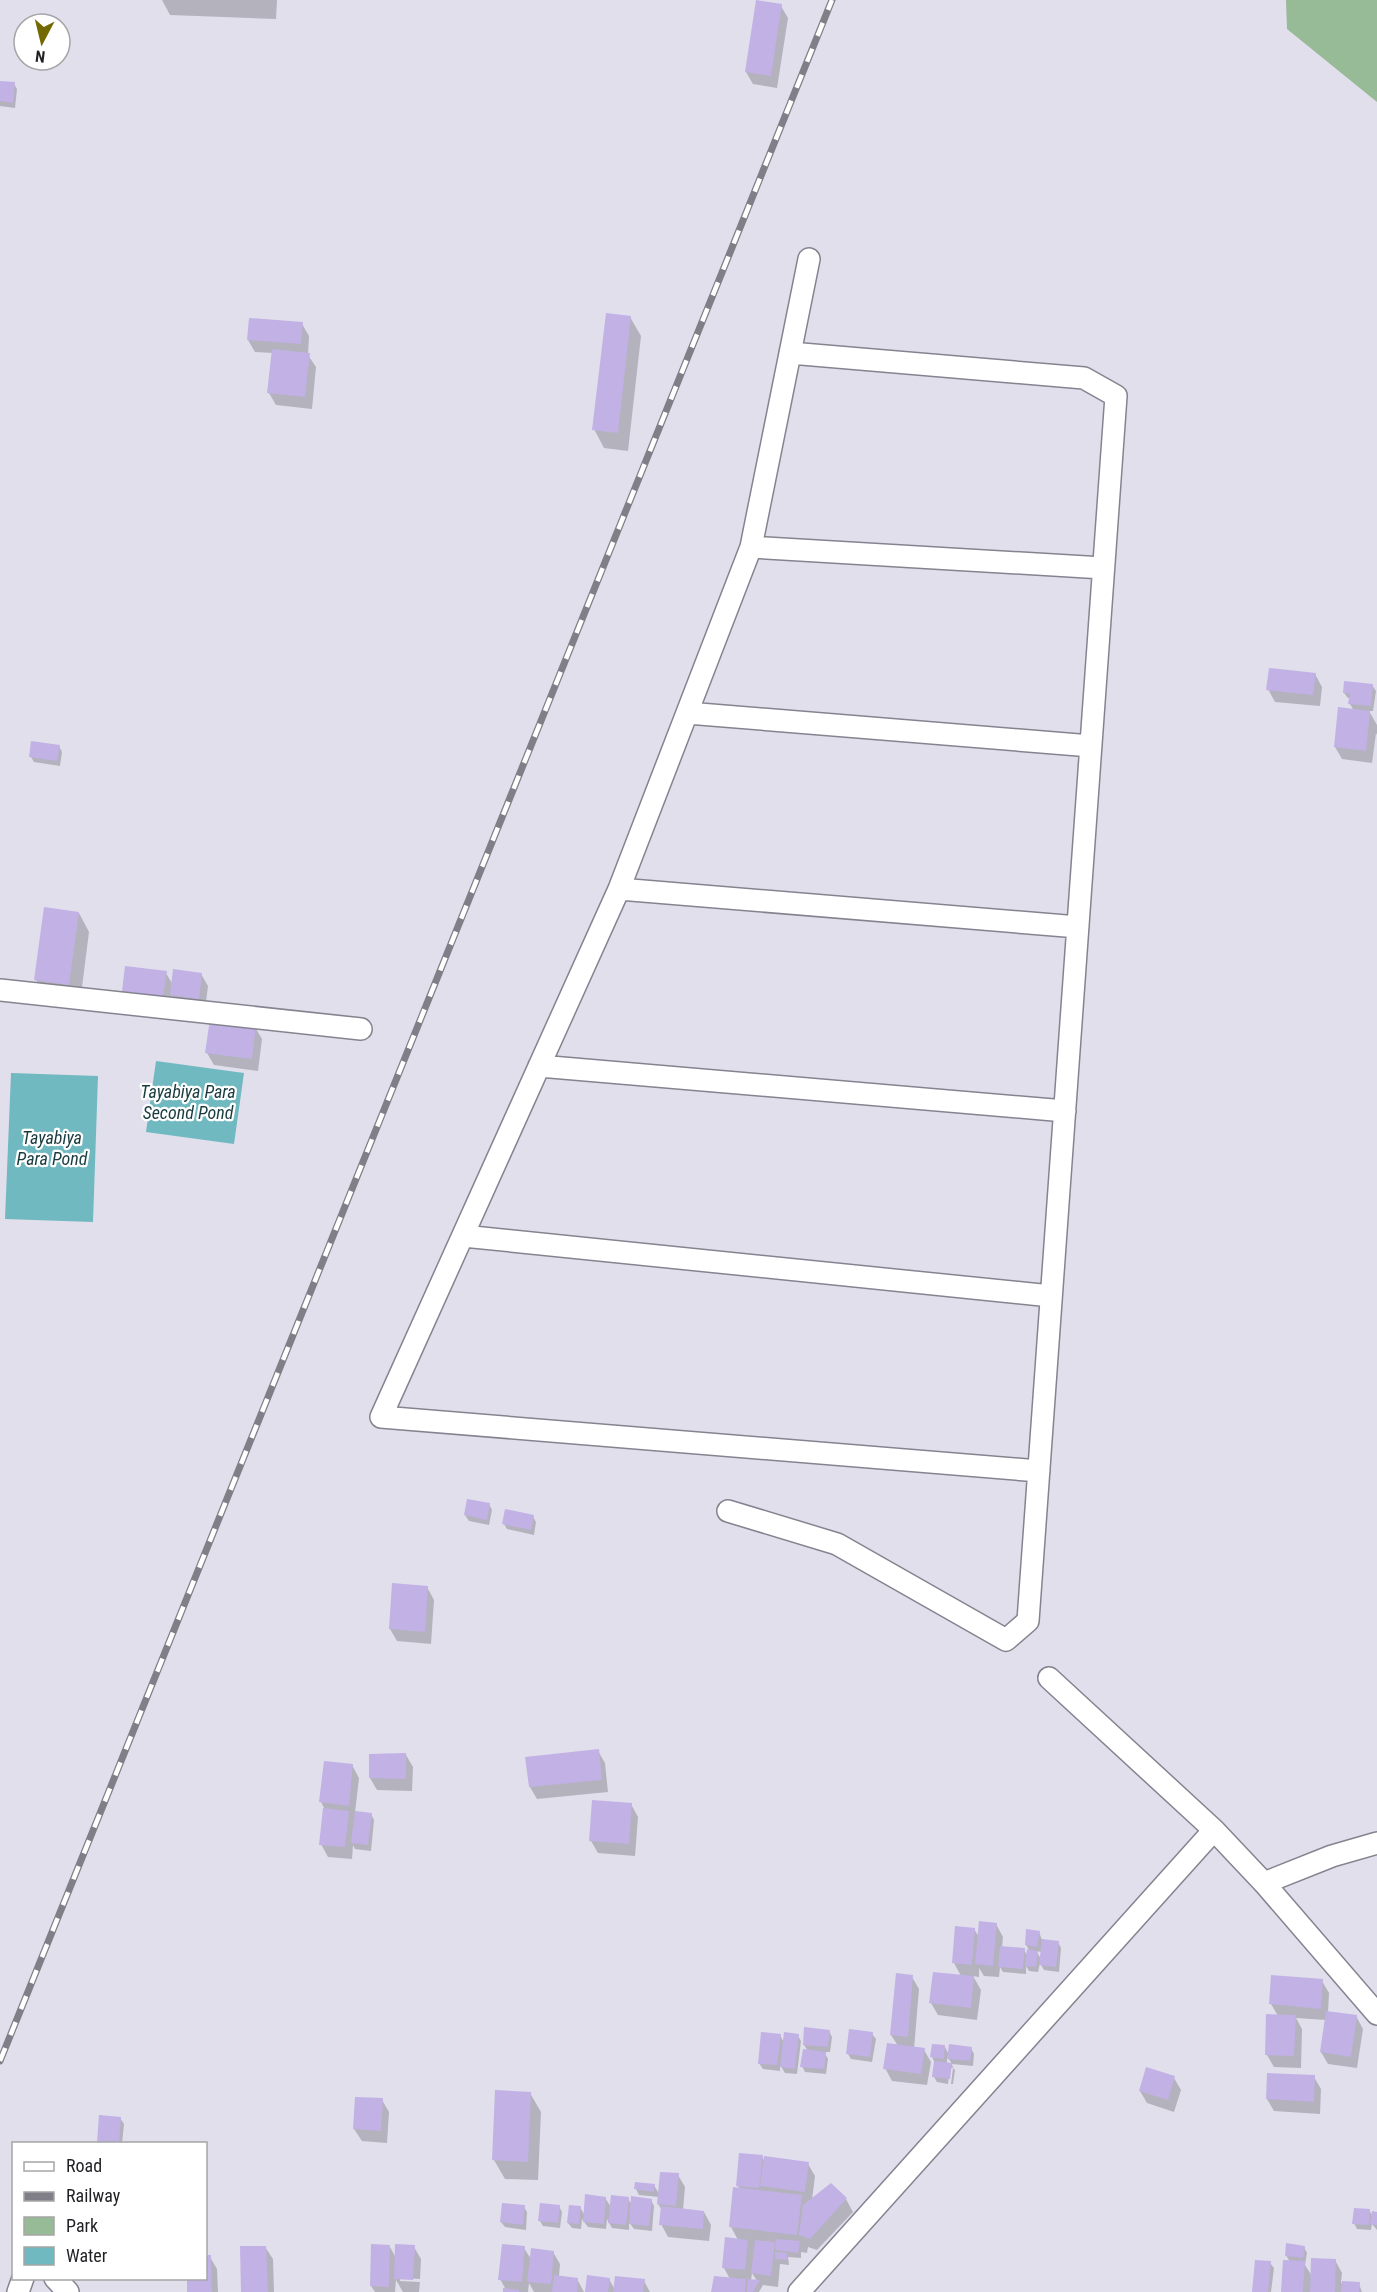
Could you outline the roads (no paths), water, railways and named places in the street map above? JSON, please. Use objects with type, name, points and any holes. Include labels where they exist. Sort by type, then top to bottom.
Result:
[{"type":"street","points":[[809,259],[751,547],[619,889],[381,1417],[1039,1471]]},
{"type":"street","points":[[728,1511],[837,1544],[1006,1640],[1028,1621],[1116,396],[1084,378],[790,352]]},
{"type":"street","points":[[751,547],[1103,568]]},
{"type":"street","points":[[687,713],[1091,746]]},
{"type":"street","points":[[619,889],[1078,927]]},
{"type":"street","points":[[0,990],[361,1029]]},
{"type":"street","points":[[539,1066],[1065,1111]]},
{"type":"street","points":[[463,1236],[1051,1296]]},
{"type":"street","points":[[1049,1678],[1214,1830],[1264,1883],[1377,2014]]},
{"type":"street","points":[[799,2292],[1214,1830]]},
{"type":"street","points":[[1264,1883],[1332,1856],[1377,1843]]},
{"type":"street","points":[[57,2280],[68,2292]]},
{"type":"water","name":"Tayabiya Para Second Pond","points":[[156,1061],[244,1073],[234,1144],[146,1132]]},
{"type":"water","name":"Tayabiya Para Pond","points":[[11,1073],[98,1076],[93,1222],[5,1219]]},
{"type":"railway","points":[[0,2061],[832,0]]}]
